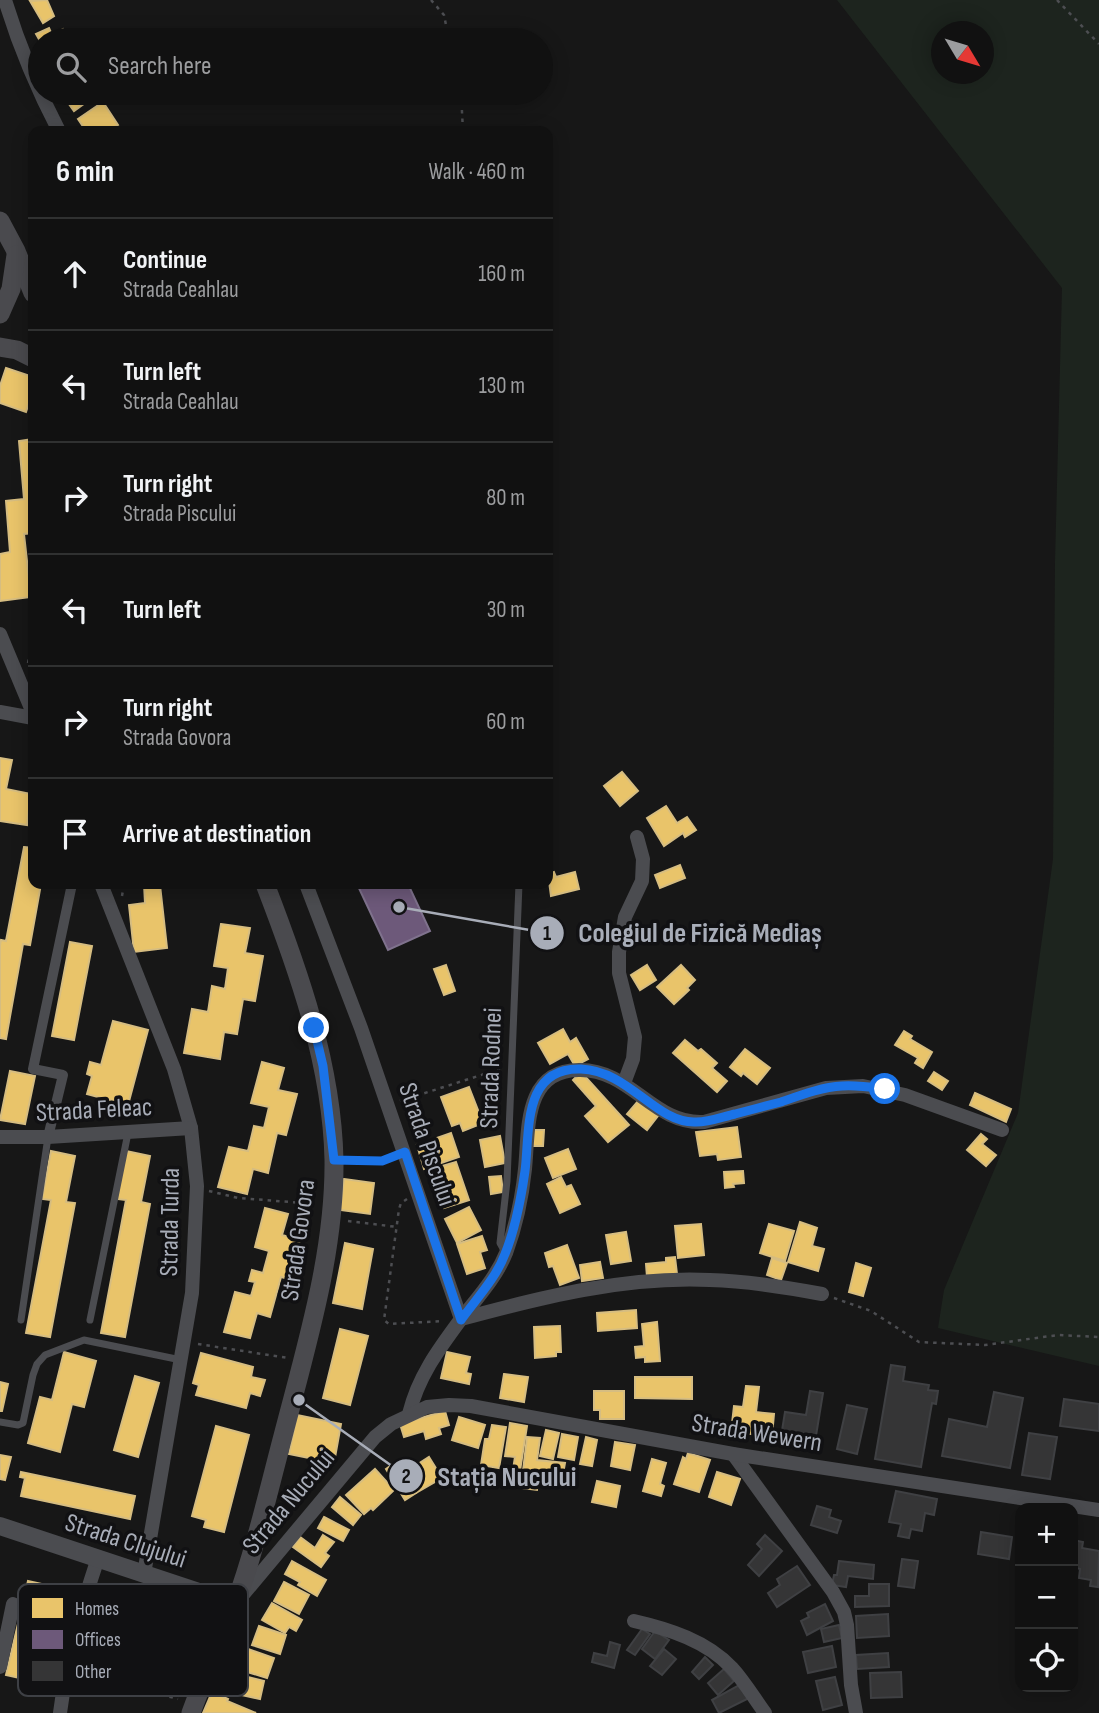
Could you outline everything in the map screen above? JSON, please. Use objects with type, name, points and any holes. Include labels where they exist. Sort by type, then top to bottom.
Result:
[{"type":"main road","points":[[0,221],[28,281]]},
{"type":"main road","points":[[0,314],[11,289],[16,251]]},
{"type":"main road","points":[[0,347],[28,356]]},
{"type":"main road","name":"Strada Govora","points":[[241,1584],[257,1535],[302,1361],[320,1279],[330,1212],[334,1160],[323,1066],[314,1028],[267,889]]},
{"type":"street","points":[[5,0],[28,65]]},
{"type":"street","points":[[45,105],[56,126]]},
{"type":"street","points":[[0,634],[28,701]]},
{"type":"street","points":[[0,712],[28,718]]},
{"type":"street","points":[[624,1083],[633,1059],[635,1037],[619,973],[619,952],[625,917],[642,881],[643,859],[637,837]]},
{"type":"street","points":[[48,1138],[63,1075],[33,1069],[71,889]]},
{"type":"street","name":"Strada Turda","points":[[104,889],[174,1069],[191,1128],[197,1186],[192,1293],[144,1574]]},
{"type":"street","name":"Strada Piscului","points":[[308,889],[389,1105],[461,1320]]},
{"type":"street","points":[[409,1414],[424,1372],[496,1273],[506,1253],[519,1209],[532,1102],[545,1082],[562,1071],[581,1069],[599,1072],[624,1083],[678,1120],[692,1122],[765,1106],[825,1088],[863,1086],[905,1095],[1003,1130]]},
{"type":"street","name":"Strada Feleac","points":[[0,1137],[48,1138],[191,1128]]},
{"type":"street","points":[[461,1320],[517,1304],[631,1283],[708,1280],[773,1285],[822,1294]]},
{"type":"street","name":"Strada Wewern","points":[[409,1414],[427,1407],[471,1406],[733,1454],[1099,1510]]},
{"type":"street","name":"Strada Nucului","points":[[248,1588],[375,1437],[409,1414]]},
{"type":"street","points":[[733,1454],[833,1592],[844,1612],[856,1713]]},
{"type":"street","name":"Strada Clujului","points":[[0,1526],[174,1584]]},
{"type":"street","points":[[90,1584],[98,1558]]},
{"type":"street","points":[[0,1667],[13,1604]]},
{"type":"street","points":[[634,1621],[664,1628],[699,1643],[722,1658],[765,1713]]},
{"type":"lane","name":"Strada Rodnei","points":[[506,1253],[500,1243],[507,1181],[519,889]]},
{"type":"lane","points":[[90,1320],[128,1132]]},
{"type":"lane","points":[[21,1320],[48,1138]]},
{"type":"lane","points":[[0,1422],[18,1425],[23,1423],[37,1364],[45,1355],[84,1340],[181,1360]]},
{"type":"path","points":[[431,0],[443,15],[446,28]]},
{"type":"path","points":[[1057,0],[1099,44]]},
{"type":"path","points":[[462,105],[463,126]]},
{"type":"path","points":[[389,1105],[510,1066]]},
{"type":"path","points":[[334,1160],[382,1161],[405,1152]]},
{"type":"path","points":[[197,1186],[238,1198],[330,1212],[397,1227]]},
{"type":"path","points":[[420,1196],[401,1203],[384,1320],[389,1324],[461,1320]]},
{"type":"path","points":[[822,1294],[871,1311],[919,1342],[985,1345],[1058,1335],[1099,1337]]},
{"type":"path","points":[[184,1342],[302,1361]]},
{"type":"path","points":[[154,1696],[193,1708]]},
{"type":"shaded area","points":[[837,0],[1099,0],[1099,1366],[938,1328],[944,1290],[1018,1113],[1053,859],[1055,562],[1062,288]]},
{"type":"building: Homes","points":[[47,0],[54,16],[43,23],[30,1]]},
{"type":"building: Homes","points":[[70,105],[82,105],[74,111]]},
{"type":"building: Homes","points":[[99,105],[105,105],[118,125],[83,126],[78,119]]},
{"type":"building: Homes","points":[[6,368],[28,375],[26,412],[0,403],[0,386]]},
{"type":"building: Homes","points":[[28,440],[28,534],[24,534],[28,597],[0,601],[0,554],[10,552],[6,501],[24,499],[19,441]]},
{"type":"building: Homes","points":[[0,758],[12,760],[6,789],[28,793],[28,817],[27,825],[0,821]]},
{"type":"building: Homes","points":[[622,772],[638,791],[620,806],[604,786]]},
{"type":"building: Homes","points":[[666,806],[677,823],[687,817],[696,830],[685,837],[683,833],[664,846],[647,818]]},
{"type":"building: Homes","points":[[24,847],[28,847],[28,889],[40,889],[30,945],[23,944],[6,1039],[0,1038],[0,945],[1,940],[6,941]]},
{"type":"building: Homes","points":[[680,865],[685,878],[660,888],[655,875]]},
{"type":"building: Homes","points":[[553,872],[556,877],[575,872],[579,889],[551,896]]},
{"type":"building: Homes","points":[[144,889],[160,889],[167,948],[134,952],[129,905],[145,903]]},
{"type":"building: Homes","points":[[221,924],[250,928],[245,953],[263,956],[255,1001],[243,999],[237,1034],[224,1032],[220,1059],[184,1053],[192,1009],[208,1012],[212,986],[225,989],[228,968],[214,966]]},
{"type":"building: Homes","points":[[70,942],[92,946],[74,1040],[52,1036]]},
{"type":"building: Homes","points":[[446,965],[455,991],[444,995],[434,969]]},
{"type":"building: Homes","points":[[647,965],[656,980],[640,990],[631,975]]},
{"type":"building: Homes","points":[[681,965],[695,980],[674,1004],[657,987]]},
{"type":"building: Homes","points":[[113,1021],[148,1030],[128,1105],[87,1094],[92,1076],[87,1074],[90,1062],[101,1065]]},
{"type":"building: Homes","points":[[563,1029],[570,1042],[576,1038],[588,1059],[575,1066],[568,1054],[550,1064],[538,1043]]},
{"type":"building: Homes","points":[[904,1031],[912,1036],[910,1039],[932,1052],[923,1068],[915,1063],[918,1058],[895,1045]]},
{"type":"building: Homes","points":[[685,1040],[717,1063],[712,1068],[727,1081],[717,1092],[673,1053]]},
{"type":"building: Homes","points":[[745,1049],[770,1068],[757,1084],[730,1067]]},
{"type":"building: Homes","points":[[262,1062],[284,1068],[278,1090],[297,1094],[286,1135],[277,1133],[268,1173],[253,1169],[247,1194],[218,1187],[229,1147],[248,1151],[254,1126],[264,1128],[269,1107],[251,1103]]},
{"type":"building: Homes","points":[[10,1071],[35,1076],[25,1124],[0,1120]]},
{"type":"building: Homes","points":[[581,1072],[629,1125],[608,1142],[585,1116],[596,1106],[573,1080]]},
{"type":"building: Homes","points":[[934,1072],[948,1081],[942,1090],[928,1081]]},
{"type":"building: Homes","points":[[469,1087],[483,1123],[463,1131],[460,1123],[452,1126],[441,1097]]},
{"type":"building: Homes","points":[[975,1093],[1011,1109],[1006,1122],[970,1105]]},
{"type":"building: Homes","points":[[639,1100],[658,1116],[647,1130],[627,1114]]},
{"type":"building: Homes","points":[[737,1127],[741,1157],[718,1160],[717,1154],[700,1156],[696,1132]]},
{"type":"building: Homes","points":[[531,1130],[544,1130],[543,1146],[530,1146]]},
{"type":"building: Homes","points":[[451,1133],[459,1157],[424,1169],[417,1145]]},
{"type":"building: Homes","points":[[981,1134],[987,1139],[982,1144],[996,1155],[986,1166],[967,1150]]},
{"type":"building: Homes","points":[[500,1136],[505,1163],[485,1167],[480,1140]]},
{"type":"building: Homes","points":[[568,1149],[576,1169],[553,1178],[545,1158]]},
{"type":"building: Homes","points":[[51,1151],[75,1156],[66,1202],[75,1203],[50,1337],[26,1333],[51,1200],[42,1199]]},
{"type":"building: Homes","points":[[126,1151],[150,1156],[141,1202],[150,1204],[125,1337],[101,1333],[126,1200],[117,1199]]},
{"type":"building: Homes","points":[[456,1162],[469,1200],[444,1208],[432,1169]]},
{"type":"building: Homes","points":[[743,1171],[744,1183],[725,1188],[724,1172]]},
{"type":"building: Homes","points":[[501,1176],[503,1192],[491,1194],[489,1177]]},
{"type":"building: Homes","points":[[561,1177],[566,1187],[571,1185],[580,1204],[560,1213],[547,1184]]},
{"type":"building: Homes","points":[[344,1179],[374,1183],[370,1214],[340,1210]]},
{"type":"building: Homes","points":[[469,1207],[481,1230],[457,1243],[445,1219]]},
{"type":"building: Homes","points":[[265,1208],[288,1214],[282,1235],[300,1240],[289,1279],[281,1277],[270,1317],[257,1313],[250,1338],[224,1332],[235,1292],[251,1296],[255,1282],[249,1281],[252,1270],[263,1273],[269,1251],[255,1247]]},
{"type":"building: Homes","points":[[800,1222],[817,1228],[812,1246],[824,1249],[818,1271],[788,1262]]},
{"type":"building: Homes","points":[[701,1224],[704,1255],[678,1258],[675,1226]]},
{"type":"building: Homes","points":[[769,1224],[794,1231],[785,1261],[760,1253]]},
{"type":"building: Homes","points":[[626,1232],[631,1261],[611,1264],[606,1235]]},
{"type":"building: Homes","points":[[482,1236],[487,1250],[480,1252],[485,1268],[467,1274],[457,1244]]},
{"type":"building: Homes","points":[[345,1243],[373,1249],[362,1309],[333,1303]]},
{"type":"building: Homes","points":[[567,1245],[579,1278],[560,1285],[553,1266],[549,1267],[545,1253]]},
{"type":"building: Homes","points":[[675,1257],[677,1274],[647,1277],[646,1264],[666,1262],[666,1258]]},
{"type":"building: Homes","points":[[772,1258],[787,1263],[781,1280],[767,1275]]},
{"type":"building: Homes","points":[[600,1262],[603,1278],[582,1281],[580,1265]]},
{"type":"building: Homes","points":[[856,1263],[871,1268],[863,1296],[849,1292]]},
{"type":"building: Homes","points":[[636,1310],[637,1328],[598,1331],[597,1313]]},
{"type":"building: Homes","points":[[657,1322],[660,1361],[645,1362],[645,1357],[636,1358],[635,1347],[644,1346],[642,1324]]},
{"type":"building: Homes","points":[[560,1326],[561,1352],[556,1352],[556,1356],[535,1358],[534,1327]]},
{"type":"building: Homes","points":[[340,1329],[368,1336],[350,1405],[323,1398]]},
{"type":"building: Homes","points":[[64,1352],[96,1361],[84,1407],[72,1404],[60,1452],[28,1443],[40,1397],[52,1400]]},
{"type":"building: Homes","points":[[447,1352],[470,1357],[466,1373],[471,1374],[469,1384],[441,1378]]},
{"type":"building: Homes","points":[[201,1353],[253,1367],[251,1377],[265,1380],[260,1396],[250,1393],[246,1408],[196,1395],[199,1385],[193,1383]]},
{"type":"building: Homes","points":[[504,1374],[528,1377],[524,1402],[500,1398]]},
{"type":"building: Homes","points":[[135,1376],[159,1383],[138,1457],[114,1450]]},
{"type":"building: Homes","points":[[635,1377],[692,1377],[692,1399],[635,1398]]},
{"type":"building: Homes","points":[[0,1382],[8,1384],[2,1411],[0,1411]]},
{"type":"building: Homes","points":[[746,1386],[759,1387],[756,1412],[774,1414],[772,1436],[731,1432],[734,1406],[743,1407]]},
{"type":"building: Homes","points":[[594,1391],[624,1391],[624,1419],[600,1419],[600,1410],[594,1410]]},
{"type":"building: Homes","points":[[445,1411],[449,1425],[439,1428],[441,1434],[426,1439],[424,1431],[404,1437],[400,1424]]},
{"type":"building: Homes","points":[[297,1415],[341,1424],[334,1463],[289,1454]]},
{"type":"building: Homes","points":[[459,1417],[485,1425],[478,1448],[452,1440]]},
{"type":"building: Homes","points":[[510,1423],[527,1426],[519,1477],[512,1476],[515,1457],[505,1456]]},
{"type":"building: Homes","points":[[492,1425],[506,1427],[499,1468],[481,1465],[485,1439],[489,1439]]},
{"type":"building: Homes","points":[[216,1426],[249,1435],[224,1532],[204,1527],[206,1520],[192,1516]]},
{"type":"building: Homes","points":[[546,1430],[559,1433],[553,1459],[540,1456]]},
{"type":"building: Homes","points":[[562,1434],[578,1437],[574,1460],[558,1457]]},
{"type":"building: Homes","points":[[527,1437],[540,1438],[537,1460],[565,1463],[563,1474],[557,1474],[556,1483],[538,1481],[537,1490],[521,1488]]},
{"type":"building: Homes","points":[[586,1437],[597,1440],[592,1466],[580,1464]]},
{"type":"building: Homes","points":[[615,1442],[635,1445],[630,1470],[611,1466]]},
{"type":"building: Homes","points":[[688,1453],[710,1460],[699,1492],[674,1484],[683,1457],[686,1459]]},
{"type":"building: Homes","points":[[0,1455],[11,1457],[5,1480],[0,1479]]},
{"type":"building: Homes","points":[[429,1457],[442,1478],[416,1493],[404,1473]]},
{"type":"building: Homes","points":[[652,1459],[666,1463],[660,1484],[664,1486],[661,1496],[643,1491]]},
{"type":"building: Homes","points":[[396,1462],[416,1493],[405,1500],[386,1469]]},
{"type":"building: Homes","points":[[375,1469],[394,1490],[373,1510],[371,1508],[364,1514],[346,1495]]},
{"type":"building: Homes","points":[[21,1472],[135,1496],[130,1519],[21,1496],[25,1478],[20,1477]]},
{"type":"building: Homes","points":[[717,1472],[740,1479],[731,1505],[709,1497]]},
{"type":"building: Homes","points":[[597,1481],[620,1486],[616,1507],[592,1502]]},
{"type":"building: Homes","points":[[340,1497],[361,1515],[353,1525],[332,1507]]},
{"type":"building: Homes","points":[[324,1517],[349,1530],[343,1541],[318,1528]]},
{"type":"building: Homes","points":[[323,1535],[334,1542],[325,1553],[329,1556],[321,1567],[293,1547],[300,1537],[315,1548]]},
{"type":"building: Homes","points":[[292,1561],[326,1580],[317,1596],[285,1574]]},
{"type":"building: Homes","points":[[284,1582],[309,1595],[299,1614],[274,1601]]},
{"type":"building: Homes","points":[[272,1603],[302,1620],[296,1631],[289,1627],[285,1633],[262,1620]]},
{"type":"building: Homes","points":[[18,1624],[18,1678],[6,1675]]},
{"type":"building: Homes","points":[[259,1626],[286,1635],[280,1654],[252,1645]]},
{"type":"building: Homes","points":[[248,1649],[274,1658],[267,1678],[248,1672]]},
{"type":"building: Homes","points":[[248,1677],[264,1681],[260,1699],[246,1696]]},
{"type":"building: Homes","points":[[210,1696],[221,1696],[256,1713],[203,1713]]},
{"type":"building: Offices","points":[[359,889],[410,889],[430,931],[388,950]]},
{"type":"building: Other","points":[[891,1365],[905,1367],[903,1381],[929,1385],[928,1390],[938,1391],[936,1404],[932,1403],[921,1467],[875,1459]]},
{"type":"building: Other","points":[[810,1391],[823,1393],[814,1448],[780,1443],[785,1412],[806,1415]]},
{"type":"building: Other","points":[[994,1392],[1023,1398],[1010,1468],[942,1456],[949,1419],[987,1427]]},
{"type":"building: Other","points":[[1064,1399],[1099,1404],[1099,1431],[1060,1426]]},
{"type":"building: Other","points":[[847,1405],[867,1409],[857,1454],[837,1449]]},
{"type":"building: Other","points":[[1029,1433],[1057,1437],[1050,1479],[1022,1475]]},
{"type":"building: Other","points":[[896,1491],[937,1499],[934,1515],[925,1513],[922,1531],[911,1529],[909,1538],[898,1536],[901,1524],[889,1522]]},
{"type":"building: Other","points":[[817,1506],[831,1510],[829,1517],[841,1521],[837,1533],[811,1525]]},
{"type":"building: Other","points":[[981,1532],[1012,1537],[1009,1559],[978,1554]]},
{"type":"building: Other","points":[[765,1535],[782,1551],[759,1576],[748,1565],[762,1549],[757,1544]]},
{"type":"building: Other","points":[[1078,1541],[1083,1542],[1082,1548],[1099,1551],[1098,1587],[1090,1586],[1091,1580],[1079,1578]]},
{"type":"building: Other","points":[[902,1559],[918,1561],[914,1588],[898,1586]]},
{"type":"building: Other","points":[[839,1561],[874,1565],[873,1579],[848,1576],[846,1587],[832,1585]]},
{"type":"building: Other","points":[[797,1566],[810,1585],[777,1607],[768,1593],[780,1585],[777,1579]]},
{"type":"building: Other","points":[[869,1584],[889,1584],[889,1606],[855,1607],[855,1596],[869,1596]]},
{"type":"building: Other","points":[[825,1604],[833,1621],[807,1635],[801,1621],[809,1617],[807,1613]]},
{"type":"building: Other","points":[[888,1614],[889,1636],[857,1638],[856,1616]]},
{"type":"building: Other","points":[[839,1625],[842,1638],[824,1642],[821,1629]]},
{"type":"building: Other","points":[[642,1629],[650,1634],[635,1655],[627,1650]]},
{"type":"building: Other","points":[[655,1631],[669,1640],[655,1659],[642,1649]]},
{"type":"building: Other","points":[[610,1642],[620,1645],[614,1668],[592,1662],[594,1653],[607,1656]]},
{"type":"building: Other","points":[[832,1646],[836,1667],[808,1673],[803,1652]]},
{"type":"building: Other","points":[[664,1649],[676,1659],[662,1675],[650,1666]]},
{"type":"building: Other","points":[[888,1653],[889,1667],[857,1669],[856,1655]]},
{"type":"building: Other","points":[[705,1657],[713,1665],[699,1679],[692,1672]]},
{"type":"building: Other","points":[[724,1669],[734,1681],[718,1695],[708,1683]]},
{"type":"building: Other","points":[[901,1672],[902,1697],[871,1698],[870,1673]]},
{"type":"building: Other","points":[[835,1677],[842,1705],[823,1710],[816,1681]]},
{"type":"building: Other","points":[[741,1684],[749,1698],[719,1713],[712,1700]]},
{"type":"place","name":"Colegiul de Fizică Mediaș","points":[[399,907]]},
{"type":"place","name":"Stația Nucului","points":[[299,1400]]},
{"type":"route","points":[[314,1028],[323,1066],[334,1160],[382,1161],[405,1152],[461,1320],[496,1273],[506,1253],[519,1209],[532,1102],[545,1082],[562,1071],[581,1069],[599,1072],[624,1083],[678,1120],[692,1122],[704,1122],[825,1088],[863,1086],[885,1089]]}]
